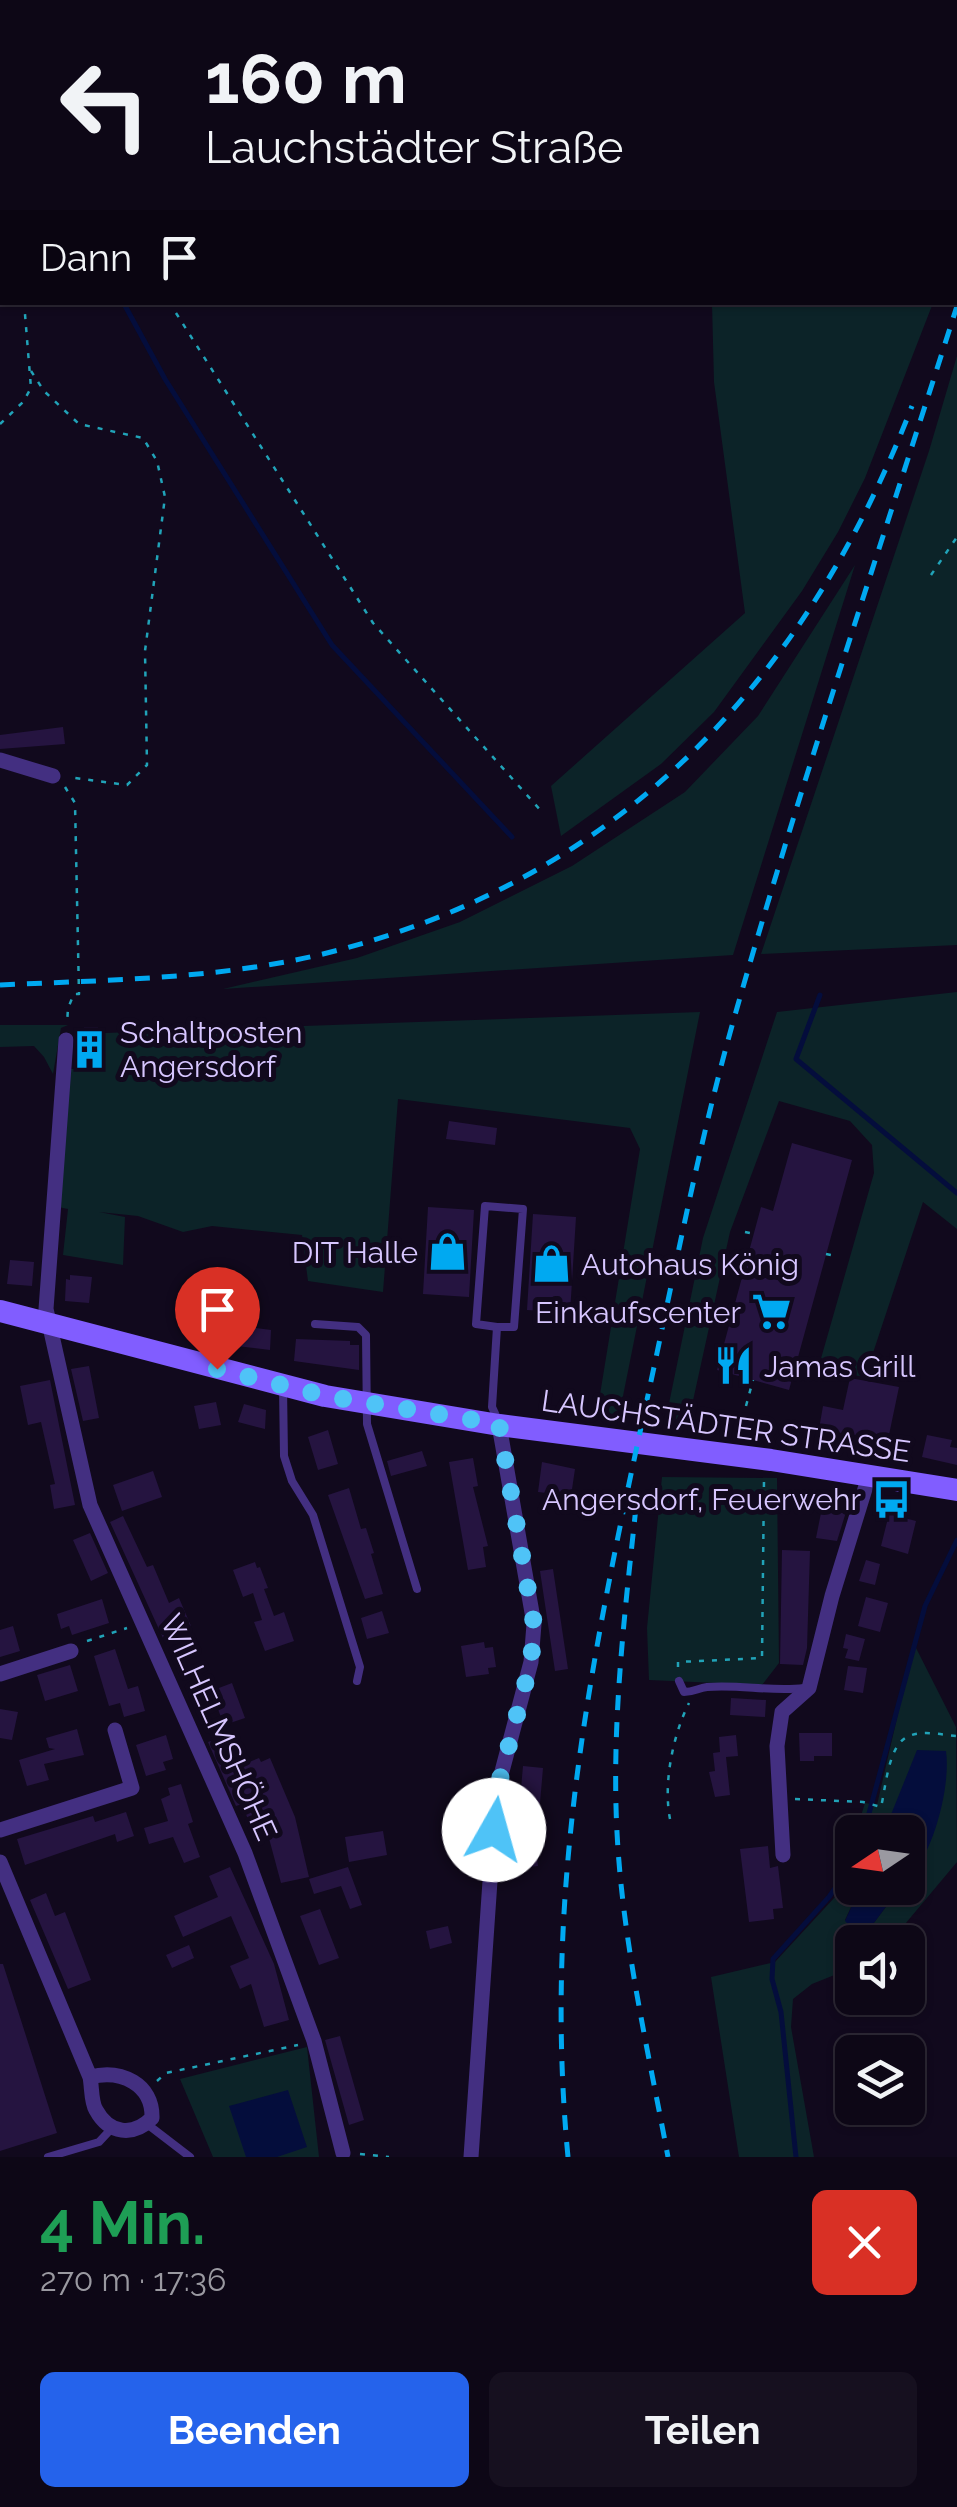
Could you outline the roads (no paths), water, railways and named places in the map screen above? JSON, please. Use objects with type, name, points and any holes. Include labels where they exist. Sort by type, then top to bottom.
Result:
[{"type":"main road","name":"LAUCHSTÄDTER STRASSE","points":[[0,1311],[284,1387],[367,1404],[957,1490]]},
{"type":"street","points":[[0,760],[52,776]]},
{"type":"street","name":"WILHELMSHÖHE","points":[[66,1040],[46,1309],[90,1505],[245,1854],[314,2041],[343,2152]]},
{"type":"street","points":[[471,2157],[496,1794],[531,1662],[534,1624],[499,1424]]},
{"type":"street","points":[[783,1856],[777,1746],[782,1712],[809,1688],[869,1476]]},
{"type":"street","points":[[0,1674],[72,1651]]},
{"type":"street","points":[[0,1830],[132,1788],[114,1730]]},
{"type":"street","points":[[0,1862],[90,2077],[96,2110],[112,2128],[130,2132],[152,2118],[146,2090],[128,2079],[103,2074],[90,2077]]},
{"type":"lane","points":[[484,1206],[524,1209],[514,1327],[497,1327],[476,1324],[484,1206]]},
{"type":"lane","points":[[315,1324],[358,1327],[366,1336],[367,1424],[417,1589]]},
{"type":"lane","points":[[497,1327],[492,1407],[499,1424]]},
{"type":"lane","points":[[284,1387],[284,1456],[292,1481],[313,1515],[360,1667],[357,1682]]},
{"type":"lane","points":[[679,1680],[684,1692],[708,1687],[780,1691],[809,1688]]},
{"type":"lane","points":[[146,2124],[190,2157]]},
{"type":"lane","points":[[48,2157],[99,2142],[112,2128]]},
{"type":"waterway","points":[[125,305],[165,379],[332,645],[512,837]]},
{"type":"waterway","points":[[820,995],[796,1059],[957,1193]]},
{"type":"waterway","points":[[869,1815],[925,1606],[957,1540]]},
{"type":"waterway","points":[[796,2157],[781,2012],[772,1979],[773,1959],[835,1888]]},
{"type":"railway","points":[[568,2157],[562,2060],[567,1872],[590,1688],[625,1503],[723,1058],[817,744],[957,306]]},
{"type":"railway","points":[[0,985],[163,977],[243,969],[323,954],[428,921],[524,877],[611,822],[688,756],[757,682],[817,598],[868,506],[912,406]]},
{"type":"railway","points":[[636,1507],[617,1720],[618,1849],[632,1965],[668,2157]]},
{"type":"place","name":"Schaltposten Angersdorf","points":[[90,1049]]},
{"type":"place","name":"DIT Halle","points":[[448,1252]]},
{"type":"place","name":"Autohaus König","points":[[551,1264]]},
{"type":"place","name":"Einkaufscenter","points":[[771,1312]]},
{"type":"place","name":"Jamas Grill","points":[[734,1366]]},
{"type":"place","name":"Angersdorf, Feuerwehr","points":[[891,1499]]}]
